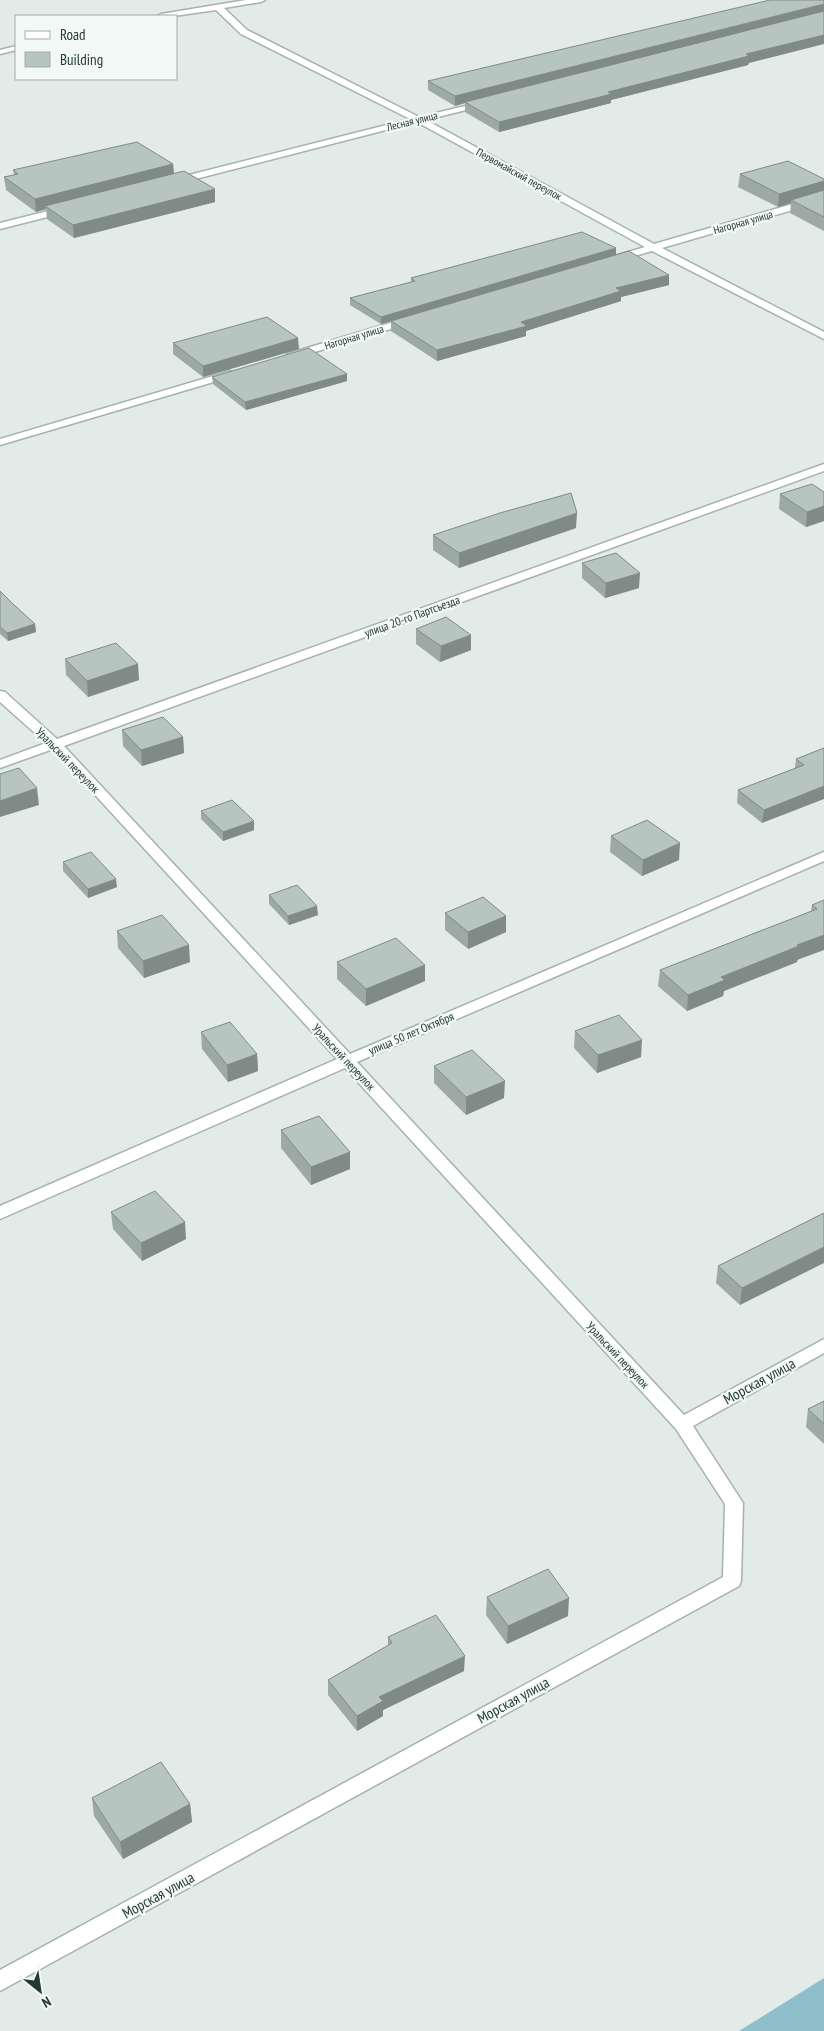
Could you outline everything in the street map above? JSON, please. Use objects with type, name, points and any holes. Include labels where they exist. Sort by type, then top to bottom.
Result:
[{"type":"street","points":[[169,15],[261,0]]},
{"type":"street","name":"Первомайский переулок","points":[[219,8],[244,32],[419,120],[654,248],[824,336]]},
{"type":"street","points":[[0,52],[15,48]]},
{"type":"street","name":"Лесная улица","points":[[162,185],[496,100]]},
{"type":"street","name":"Нагорная улица","points":[[606,262],[824,198]]},
{"type":"street","points":[[0,226],[76,207]]},
{"type":"street","name":"Нагорная улица","points":[[284,358],[417,318]]},
{"type":"street","points":[[0,442],[237,372]]},
{"type":"street","name":"улица 20-го Партсъезда","points":[[0,764],[824,467]]},
{"type":"street","name":"Уральский переулок","points":[[0,695],[55,744],[682,1424]]},
{"type":"street","name":"улица 50 лет Октября","points":[[0,1213],[347,1061],[824,856]]},
{"type":"street","name":"Морская улица","points":[[0,1981],[732,1581],[734,1502],[682,1424],[824,1345]]},
{"type":"water","points":[[824,1978],[824,2031],[739,2031]]},
{"type":"building","points":[[770,0],[824,0],[824,4],[455,96],[428,81]]},
{"type":"building","points":[[824,11],[824,35],[746,54],[749,56],[608,92],[612,94],[499,122],[465,102]]},
{"type":"building","points":[[137,142],[173,164],[35,199],[4,177],[18,174],[13,170]]},
{"type":"building","points":[[788,161],[824,179],[824,181],[779,194],[740,174]]},
{"type":"building","points":[[184,171],[215,189],[73,225],[45,206]]},
{"type":"building","points":[[824,190],[824,217],[791,200]]},
{"type":"building","points":[[582,232],[616,248],[381,317],[350,298],[415,281],[411,278]]},
{"type":"building","points":[[629,251],[669,275],[616,288],[621,291],[521,322],[527,326],[437,350],[391,321]]},
{"type":"building","points":[[267,317],[298,338],[203,366],[173,343]]},
{"type":"building","points":[[309,348],[347,374],[245,402],[212,377]]},
{"type":"building","points":[[812,484],[824,492],[824,506],[807,512],[780,494]]},
{"type":"building","points":[[571,493],[577,513],[459,553],[433,535],[500,513]]},
{"type":"building","points":[[616,553],[640,573],[606,583],[582,563]]},
{"type":"building","points":[[0,591],[35,624],[7,633],[0,627]]},
{"type":"building","points":[[446,617],[471,635],[441,646],[416,629]]},
{"type":"building","points":[[116,643],[138,664],[87,681],[65,659]]},
{"type":"building","points":[[163,717],[183,737],[141,750],[122,730]]},
{"type":"building","points":[[824,748],[824,786],[764,810],[738,790],[804,765],[796,759]]},
{"type":"building","points":[[19,768],[37,788],[0,801],[0,774]]},
{"type":"building","points":[[232,800],[254,821],[223,832],[201,811]]},
{"type":"building","points":[[647,820],[680,843],[643,860],[611,836]]},
{"type":"building","points":[[91,852],[116,879],[88,889],[63,862]]},
{"type":"building","points":[[297,885],[317,906],[288,916],[269,895]]},
{"type":"building","points":[[483,897],[506,916],[468,932],[445,913]]},
{"type":"building","points":[[824,900],[824,935],[721,977],[725,980],[688,995],[660,970],[817,909],[812,905]]},
{"type":"building","points":[[162,915],[189,945],[143,961],[117,931]]},
{"type":"building","points":[[396,938],[425,965],[366,989],[337,962]]},
{"type":"building","points":[[619,1015],[642,1040],[598,1055],[575,1031]]},
{"type":"building","points":[[230,1022],[257,1054],[227,1065],[201,1032]]},
{"type":"building","points":[[472,1050],[505,1081],[466,1097],[434,1066]]},
{"type":"building","points":[[319,1116],[350,1152],[311,1167],[281,1130]]},
{"type":"building","points":[[155,1191],[185,1222],[141,1243],[111,1212]]},
{"type":"building","points":[[824,1213],[824,1247],[742,1288],[718,1266]]},
{"type":"building","points":[[824,1401],[824,1424],[808,1409]]},
{"type":"building","points":[[548,1569],[569,1598],[508,1626],[487,1597]]},
{"type":"building","points":[[436,1615],[465,1656],[379,1697],[383,1701],[357,1716],[328,1680],[392,1643],[388,1637]]},
{"type":"building","points":[[161,1762],[190,1804],[120,1842],[92,1798]]}]
